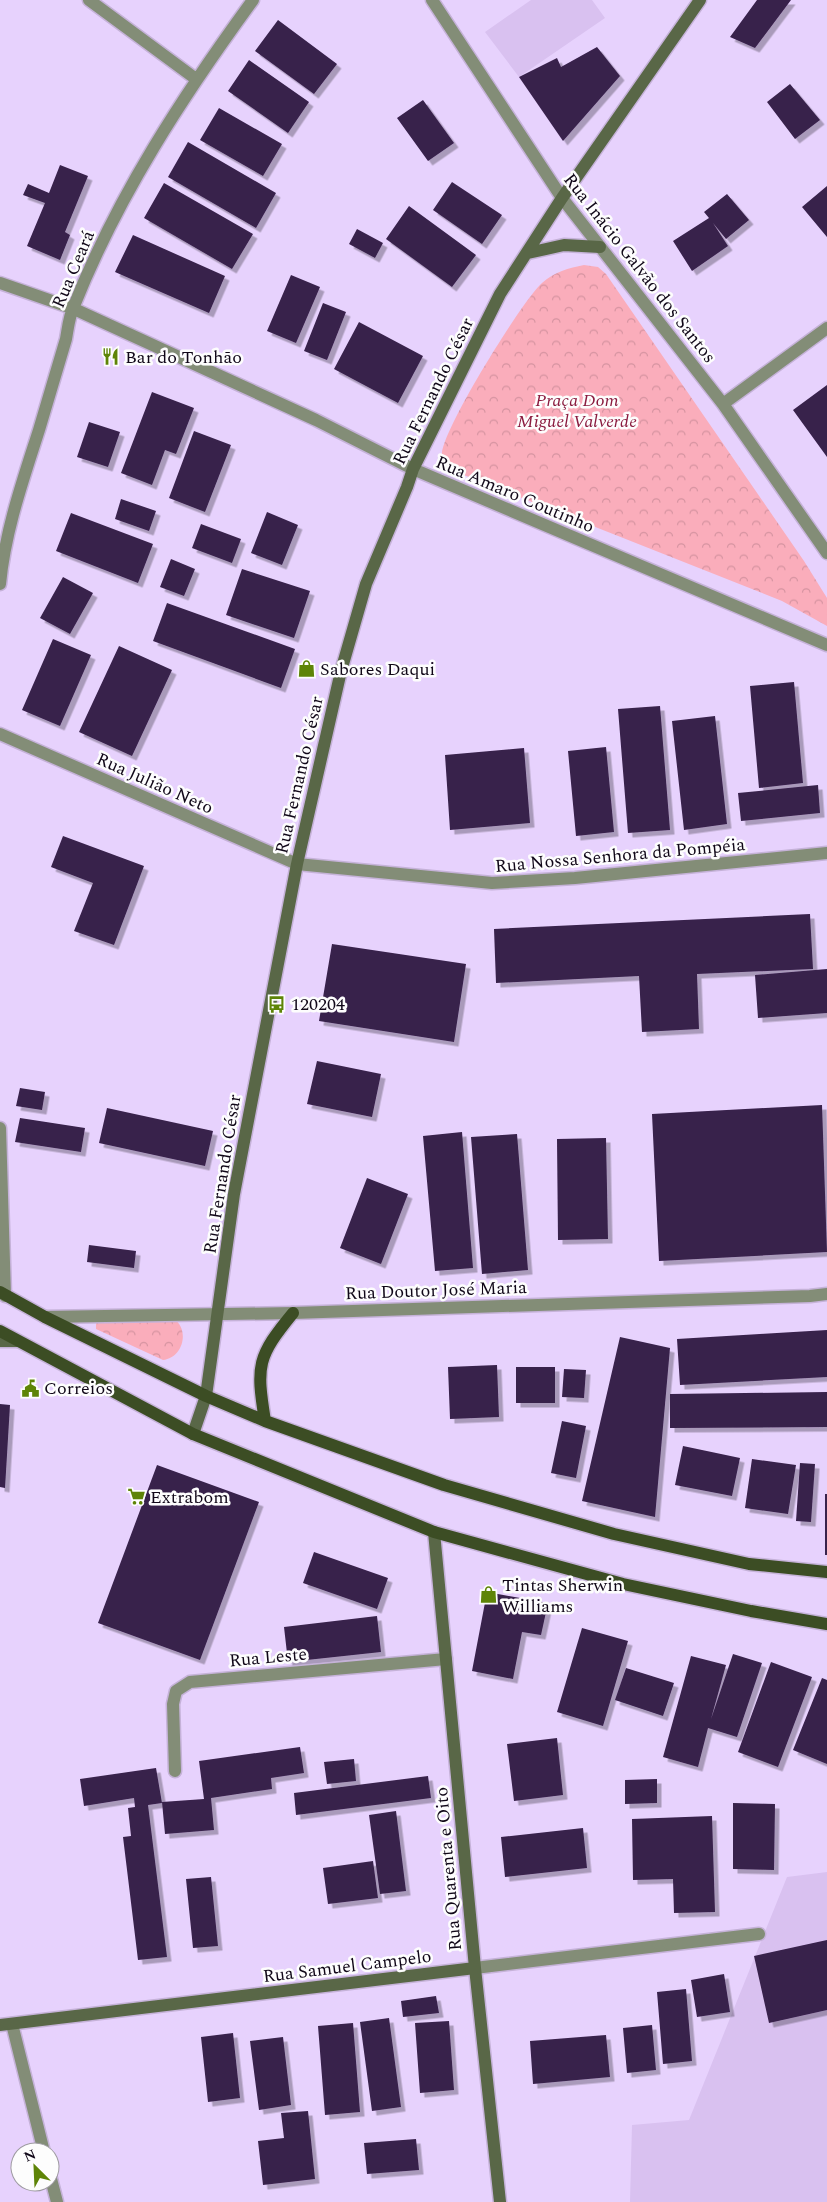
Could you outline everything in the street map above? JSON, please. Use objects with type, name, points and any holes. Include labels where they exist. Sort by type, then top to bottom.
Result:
[{"type":"main road","points":[[3,1294],[206,1396],[265,1421],[444,1485],[614,1534],[749,1564],[827,1572]]},
{"type":"main road","points":[[265,1421],[259,1385],[261,1361],[271,1340],[293,1313]]},
{"type":"main road","points":[[0,1331],[193,1434],[434,1532],[623,1584],[751,1611],[827,1624]]},
{"type":"street","points":[[90,0],[196,79]]},
{"type":"street","name":"Rua Ceará","points":[[0,584],[2,561],[19,496],[66,338],[72,308],[97,252],[137,174],[196,79],[253,0]]},
{"type":"street","name":"Rua Inácio Galvão dos Santos","points":[[432,0],[562,198],[723,404],[827,553]]},
{"type":"street","name":"Rua Fernando César","points":[[193,1434],[206,1396],[234,1194],[297,864],[341,671],[366,584],[413,469],[500,294],[562,198],[700,0]]},
{"type":"street","points":[[528,253],[564,245],[600,247]]},
{"type":"street","name":"Rua Amaro Coutinho","points":[[0,283],[72,308],[316,420],[413,469],[827,645]]},
{"type":"street","points":[[723,404],[827,328]]},
{"type":"street","name":"Rua Julião Neto","points":[[0,734],[297,864]]},
{"type":"street","name":"Rua Nossa Senhora da Pompéia","points":[[297,864],[492,883],[575,878],[827,853]]},
{"type":"street","points":[[0,1128],[3,1294]]},
{"type":"street","name":"Rua Doutor José Maria","points":[[46,1317],[293,1313],[827,1294]]},
{"type":"street","points":[[0,1341],[17,1341]]},
{"type":"street","name":"Rua Quarenta e Oito","points":[[434,1532],[475,1968],[500,2202]]},
{"type":"street","name":"Rua Leste","points":[[175,1771],[173,1704],[176,1692],[190,1682],[446,1659]]},
{"type":"street","name":"Rua Samuel Campelo","points":[[6,2025],[758,1934]]},
{"type":"street","points":[[6,2025],[41,2142]]},
{"type":"shaded area","points":[[531,0],[592,0],[605,18],[519,77],[485,32]]},
{"type":"shaded area","points":[[827,1872],[827,2202],[630,2202],[632,2125],[689,2120],[787,1877]]},
{"type":"green space","name":"Praça Dom Miguel Valverde","points":[[584,265],[598,267],[606,274],[804,561],[827,598],[827,626],[782,601],[459,473],[450,468],[446,463],[442,454],[445,440],[484,366],[518,314],[547,279],[562,271]]},
{"type":"green space","points":[[174,1319],[182,1330],[182,1343],[175,1354],[163,1360],[96,1329],[96,1322]]},
{"type":"building","points":[[757,0],[791,0],[755,48],[730,37]]},
{"type":"building","points":[[278,20],[337,64],[314,94],[255,51]]},
{"type":"building","points":[[597,47],[620,76],[563,141],[519,77],[557,58],[561,67]]},
{"type":"building","points":[[249,60],[309,102],[288,133],[228,91]]},
{"type":"building","points":[[790,84],[820,120],[795,139],[767,102]]},
{"type":"building","points":[[423,100],[454,143],[428,161],[397,118]]},
{"type":"building","points":[[219,108],[282,144],[263,176],[200,140]]},
{"type":"building","points":[[188,142],[276,193],[256,228],[168,177]]},
{"type":"building","points":[[60,165],[88,176],[65,232],[70,235],[60,260],[27,246],[45,203],[23,195],[28,184],[49,193]]},
{"type":"building","points":[[452,182],[502,215],[482,244],[433,210]]},
{"type":"building","points":[[164,183],[253,234],[232,269],[144,218]]},
{"type":"building","points":[[827,186],[827,237],[802,207]]},
{"type":"building","points":[[727,194],[749,220],[726,239],[713,223],[728,246],[692,271],[673,241],[709,218],[704,212]]},
{"type":"building","points":[[409,206],[476,255],[452,287],[386,239]]},
{"type":"building","points":[[357,229],[383,243],[375,258],[349,244]]},
{"type":"building","points":[[133,235],[225,276],[209,313],[115,272]]},
{"type":"building","points":[[291,275],[320,287],[296,343],[267,331]]},
{"type":"building","points":[[323,303],[346,312],[327,360],[304,351]]},
{"type":"building","points":[[359,322],[423,356],[398,403],[334,369]]},
{"type":"building","points":[[827,385],[827,457],[793,410]]},
{"type":"building","points":[[152,392],[194,408],[176,454],[165,450],[152,485],[121,473]]},
{"type":"building","points":[[89,422],[120,432],[108,467],[77,457]]},
{"type":"building","points":[[194,431],[231,445],[205,512],[169,498]]},
{"type":"building","points":[[121,499],[156,511],[149,531],[115,519]]},
{"type":"building","points":[[267,512],[298,525],[282,565],[251,553]]},
{"type":"building","points":[[71,513],[153,544],[138,583],[56,551]]},
{"type":"building","points":[[201,524],[241,539],[232,563],[192,548]]},
{"type":"building","points":[[171,559],[195,569],[184,596],[160,587]]},
{"type":"building","points":[[242,569],[310,591],[294,638],[226,615]]},
{"type":"building","points":[[63,577],[93,593],[70,634],[40,618]]},
{"type":"building","points":[[167,603],[295,649],[281,688],[153,641]]},
{"type":"building","points":[[53,639],[91,655],[60,726],[22,710]]},
{"type":"building","points":[[119,646],[172,670],[132,756],[79,732]]},
{"type":"building","points":[[794,682],[803,783],[759,788],[750,686]]},
{"type":"building","points":[[660,706],[670,830],[628,833],[618,709]]},
{"type":"building","points":[[715,716],[727,824],[684,830],[672,721]]},
{"type":"building","points":[[606,747],[614,832],[576,836],[568,751]]},
{"type":"building","points":[[524,748],[530,823],[450,830],[445,755]]},
{"type":"building","points":[[818,785],[820,813],[741,821],[738,793]]},
{"type":"building","points":[[63,836],[144,866],[114,945],[74,931],[93,883],[51,867]]},
{"type":"building","points":[[810,914],[813,969],[697,974],[699,1029],[642,1032],[639,976],[496,983],[494,929]]},
{"type":"building","points":[[332,944],[466,964],[454,1042],[319,1021]]},
{"type":"building","points":[[827,969],[827,1013],[758,1018],[755,975]]},
{"type":"building","points":[[317,1061],[381,1074],[372,1117],[307,1104]]},
{"type":"building","points":[[20,1088],[45,1092],[42,1110],[16,1106]]},
{"type":"building","points":[[822,1105],[827,1252],[659,1261],[652,1114]]},
{"type":"building","points":[[107,1108],[213,1131],[205,1166],[99,1143]]},
{"type":"building","points":[[20,1118],[85,1128],[81,1152],[15,1142]]},
{"type":"building","points":[[462,1132],[473,1268],[435,1271],[423,1136]]},
{"type":"building","points":[[517,1134],[528,1270],[482,1274],[471,1137]]},
{"type":"building","points":[[606,1138],[608,1239],[558,1240],[557,1139]]},
{"type":"building","points":[[367,1178],[408,1194],[381,1264],[340,1248]]},
{"type":"building","points":[[89,1245],[136,1251],[134,1268],[87,1262]]},
{"type":"building","points":[[827,1330],[827,1377],[680,1385],[677,1339]]},
{"type":"building","points":[[620,1337],[670,1348],[655,1517],[582,1501]]},
{"type":"building","points":[[497,1365],[499,1417],[450,1419],[448,1367]]},
{"type":"building","points":[[516,1367],[555,1367],[555,1403],[516,1403]]},
{"type":"building","points":[[564,1369],[586,1370],[584,1398],[562,1397]]},
{"type":"building","points":[[827,1392],[827,1427],[670,1428],[670,1394]]},
{"type":"building","points":[[0,1404],[10,1405],[5,1488],[0,1487]]},
{"type":"building","points":[[562,1421],[586,1426],[576,1478],[551,1473]]},
{"type":"building","points":[[683,1446],[740,1458],[732,1496],[675,1485]]},
{"type":"building","points":[[752,1459],[796,1465],[788,1514],[745,1508]]},
{"type":"building","points":[[800,1463],[815,1464],[811,1522],[796,1521]]},
{"type":"building","points":[[157,1465],[259,1502],[200,1660],[98,1623]]},
{"type":"building","points":[[825,1494],[827,1494],[827,1555],[825,1555]]},
{"type":"building","points":[[314,1552],[388,1578],[377,1609],[303,1583]]},
{"type":"building","points":[[487,1592],[548,1603],[541,1635],[522,1632],[513,1679],[472,1671]]},
{"type":"building","points":[[377,1616],[381,1652],[288,1662],[284,1627]]},
{"type":"building","points":[[582,1628],[628,1641],[603,1726],[557,1712]]},
{"type":"building","points":[[733,1654],[762,1663],[737,1737],[708,1728],[698,1767],[663,1757],[691,1656],[726,1665],[711,1719]]},
{"type":"building","points":[[771,1662],[812,1677],[778,1767],[738,1752]]},
{"type":"building","points":[[626,1668],[674,1683],[663,1716],[615,1700]]},
{"type":"building","points":[[822,1678],[827,1680],[827,1764],[793,1750]]},
{"type":"building","points":[[557,1738],[563,1795],[514,1801],[507,1744]]},
{"type":"building","points":[[300,1747],[304,1773],[271,1778],[272,1789],[211,1798],[214,1830],[165,1834],[162,1802],[204,1799],[199,1761]]},
{"type":"building","points":[[354,1759],[356,1781],[327,1784],[324,1762]]},
{"type":"building","points":[[156,1768],[162,1803],[148,1805],[167,1957],[138,1960],[123,1837],[131,1836],[128,1808],[135,1807],[134,1798],[84,1806],[80,1779]]},
{"type":"building","points":[[428,1776],[431,1798],[296,1815],[294,1793]]},
{"type":"building","points":[[657,1779],[657,1803],[625,1804],[625,1780]]},
{"type":"building","points":[[733,1803],[775,1804],[774,1870],[733,1869]]},
{"type":"building","points":[[396,1811],[406,1891],[380,1894],[369,1815]]},
{"type":"building","points":[[712,1816],[715,1912],[674,1913],[673,1879],[633,1880],[632,1819]]},
{"type":"building","points":[[583,1828],[587,1868],[505,1877],[501,1837]]},
{"type":"building","points":[[373,1861],[378,1898],[328,1904],[323,1868]]},
{"type":"building","points":[[211,1877],[218,1946],[193,1948],[186,1879]]},
{"type":"building","points":[[827,1940],[827,2010],[769,2023],[754,1956]]},
{"type":"building","points":[[724,1974],[730,2012],[697,2017],[691,1980]]},
{"type":"building","points":[[686,1989],[692,2061],[663,2064],[657,1992]]},
{"type":"building","points":[[436,1996],[439,2013],[403,2017],[401,2001]]},
{"type":"building","points":[[389,2018],[401,2107],[372,2111],[360,2022]]},
{"type":"building","points":[[449,2021],[454,2090],[420,2093],[415,2023]]},
{"type":"building","points":[[353,2023],[360,2112],[325,2115],[318,2026]]},
{"type":"building","points":[[652,2025],[656,2070],[627,2073],[623,2028]]},
{"type":"building","points":[[233,2033],[240,2098],[208,2102],[201,2037]]},
{"type":"building","points":[[606,2035],[610,2077],[533,2084],[530,2041]]},
{"type":"building","points":[[283,2037],[291,2105],[259,2110],[250,2041]]},
{"type":"building","points":[[308,2111],[315,2179],[263,2185],[258,2141],[284,2138],[281,2113]]},
{"type":"building","points":[[416,2139],[419,2170],[367,2174],[364,2143]]},
{"type":"place","name":"Bar do Tonhão","points":[[111,357]]},
{"type":"place","name":"Sabores Daqui","points":[[306,669]]},
{"type":"place","name":"120204","points":[[277,1004]]},
{"type":"place","name":"Correios","points":[[30,1388]]},
{"type":"place","name":"Extrabom","points":[[136,1497]]},
{"type":"place","name":"Tintas Sherwin Williams","points":[[488,1595]]}]
